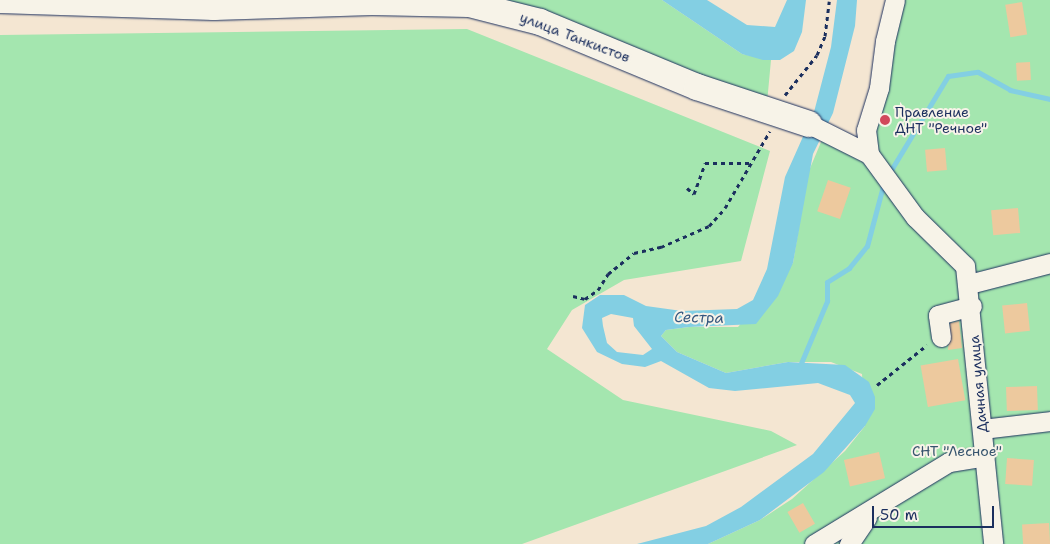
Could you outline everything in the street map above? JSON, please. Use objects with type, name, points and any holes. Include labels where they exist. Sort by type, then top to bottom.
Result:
[{"type":"street","name":"улица Танкистов","points":[[0,0],[214,7],[372,2],[470,4],[540,22],[696,88],[818,127]]},
{"type":"street","points":[[869,154],[866,130],[879,88],[885,41],[896,0]]},
{"type":"street","points":[[818,127],[869,154]]},
{"type":"street","name":"Дачная улица","points":[[869,154],[888,183],[960,260],[969,284],[993,544]]},
{"type":"street","points":[[969,284],[1050,263]]},
{"type":"street","points":[[941,337],[938,315],[972,306]]},
{"type":"street","points":[[982,429],[1050,421]]},
{"type":"street","points":[[849,544],[881,500],[949,462],[985,456]]},
{"type":"street","points":[[814,544],[872,510]]},
{"type":"path","points":[[573,296],[585,298],[598,290],[608,274],[634,253],[661,247],[709,226],[725,208],[777,114],[784,96],[817,55],[824,36],[829,1]]},
{"type":"path","points":[[687,188],[694,194],[705,163],[751,163]]},
{"type":"path","points":[[877,385],[918,349]]},
{"type":"green space","points":[[495,0],[662,0],[742,54],[771,60],[767,103]]},
{"type":"green space","name":"СНТ \"Лесное\"","points":[[895,0],[1050,0],[1050,544],[708,544],[760,520],[792,499],[845,451],[865,426],[862,374],[831,362],[788,362],[726,373],[677,352],[661,336],[666,330],[689,327],[738,327],[793,263],[808,173],[824,135],[871,158],[866,130]]},
{"type":"green space","points":[[467,29],[770,151],[741,261],[624,280],[572,310],[547,349],[623,400],[771,431],[797,445],[522,544],[0,544],[0,35]]},
{"type":"water","points":[[662,0],[707,0],[747,25],[775,27],[787,0],[806,0],[802,32],[794,51],[780,60],[763,60],[742,54]]},
{"type":"water","name":"Сестра","points":[[837,0],[857,0],[855,26],[833,113],[813,154],[793,263],[778,296],[756,324],[689,327],[666,330],[661,336],[677,352],[726,373],[788,362],[845,365],[869,382],[875,397],[875,409],[865,426],[824,472],[760,520],[708,544],[637,544],[706,526],[741,507],[813,454],[855,403],[850,395],[818,383],[735,391],[709,388],[661,361],[645,367],[622,364],[597,352],[582,328],[585,305],[600,295],[624,295],[646,306],[682,311],[737,309],[753,300],[767,269],[785,177],[814,112],[831,47]],"holes":[[[611,314],[633,318],[634,326],[652,349],[643,355],[617,352],[607,343],[602,318]]]},
{"type":"building","points":[[1022,2],[1027,35],[1010,37],[1005,5]]},
{"type":"building","points":[[1030,62],[1031,80],[1017,81],[1016,63]]},
{"type":"building","points":[[945,148],[947,170],[927,172],[925,150]]},
{"type":"building","points":[[828,180],[851,188],[840,219],[817,211]]},
{"type":"building","points":[[1018,208],[1020,233],[993,235],[991,210]]},
{"type":"building","points":[[1027,303],[1030,331],[1005,333],[1002,306]]},
{"type":"building","points":[[959,321],[962,348],[948,350],[950,323]]},
{"type":"building","points":[[958,359],[965,400],[928,407],[921,366]]},
{"type":"building","points":[[1037,386],[1038,410],[1007,411],[1006,387]]},
{"type":"building","points":[[879,452],[885,478],[850,486],[844,460]]},
{"type":"building","points":[[1007,458],[1034,460],[1032,486],[1005,484]]},
{"type":"building","points":[[803,503],[815,524],[799,533],[787,512]]},
{"type":"building","points":[[1049,523],[1050,544],[1023,544],[1022,524]]},
{"type":"waterway","points":[[888,175],[948,76],[978,72],[1010,90],[1050,99]]},
{"type":"waterway","points":[[799,368],[827,301],[827,282],[849,268],[867,246],[884,182]]},
{"type":"place","name":"Правление ДНТ \"Речное\"","points":[[885,120]]}]
